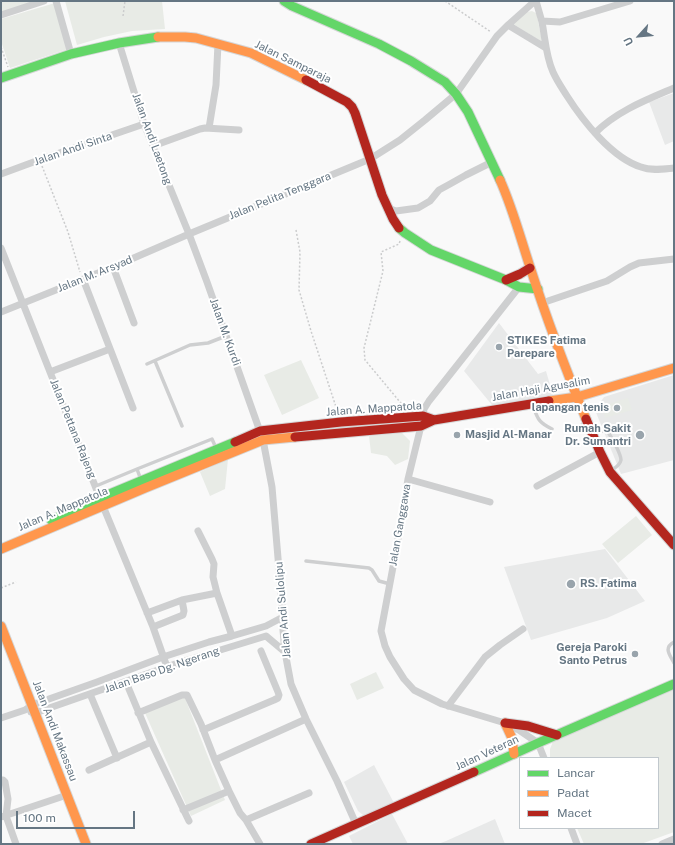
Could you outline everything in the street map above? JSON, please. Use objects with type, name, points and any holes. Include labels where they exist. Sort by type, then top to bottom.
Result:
[{"type":"main road","points":[[284,1],[292,6],[379,44],[411,61],[445,82],[456,94],[468,112],[505,192],[542,303],[577,397],[600,452],[610,472],[620,485],[674,545]]},
{"type":"main road","name":"Jalan Samparaja","points":[[1,78],[71,54],[119,43],[161,37],[196,38],[250,53],[347,102],[352,107],[358,120],[382,195],[399,228],[431,250],[506,280],[519,287]]},
{"type":"main road","points":[[506,280],[530,268]]},
{"type":"main road","points":[[519,287],[538,289]]},
{"type":"main road","name":"Jalan Haji Agusalim","points":[[434,420],[577,397],[674,368]]},
{"type":"main road","name":"Jalan A. Mappatola","points":[[143,485],[216,449],[262,436],[341,422],[423,416],[434,420]]},
{"type":"main road","name":"Jalan A. Mappatola","points":[[1,548],[36,530],[101,502],[143,485],[220,458],[262,436],[421,426],[434,420]]},
{"type":"main road","points":[[216,449],[220,458]]},
{"type":"main road","name":"Jalan A. Mappatola","points":[[1,541],[36,530]]},
{"type":"main road","name":"Jalan Andi Makassau","points":[[1,626],[31,710],[86,844]]},
{"type":"main road","name":"Jalan Veteran","points":[[311,844],[455,781],[538,742],[674,684]]},
{"type":"main road","points":[[505,723],[528,726],[556,735]]},
{"type":"main road","points":[[505,723],[512,738],[514,754]]},
{"type":"street","points":[[1,16],[44,1]]},
{"type":"street","points":[[56,1],[71,54]]},
{"type":"street","points":[[535,1],[542,22],[546,48],[553,72],[581,116],[595,133],[632,164],[642,168],[657,170],[674,168]]},
{"type":"street","name":"Jalan Pelita Tenggara","points":[[189,234],[370,159],[400,140],[456,94],[497,36],[535,1]]},
{"type":"street","points":[[542,22],[560,22],[630,1]]},
{"type":"street","points":[[508,25],[546,48]]},
{"type":"street","name":"Jalan Andi Laetong","points":[[119,43],[144,124],[189,234]]},
{"type":"street","points":[[209,128],[216,85],[218,44]]},
{"type":"street","points":[[595,133],[602,126],[637,103],[674,88]]},
{"type":"street","name":"Jalan Andi Sinta","points":[[1,174],[144,124]]},
{"type":"street","points":[[153,146],[200,129],[209,128],[239,130]]},
{"type":"street","points":[[388,208],[396,211],[418,208],[430,201],[439,190],[492,162]]},
{"type":"street","name":"Jalan M. Arsyad","points":[[1,312],[113,267],[189,234]]},
{"type":"street","name":"Jalan M. Kurdi","points":[[189,234],[262,436]]},
{"type":"street","name":"Jalan Pettana Rajeng","points":[[1,248],[96,486],[101,502],[153,628],[167,667]]},
{"type":"street","points":[[542,303],[607,281],[639,263],[674,259]]},
{"type":"street","points":[[113,267],[134,323]]},
{"type":"street","points":[[83,279],[133,408]]},
{"type":"street","name":"Jalan Ganggawa","points":[[519,287],[424,409],[408,479],[381,631],[390,657],[404,679],[414,690],[442,704],[505,723],[538,742]]},
{"type":"street","points":[[50,372],[110,350]]},
{"type":"street","name":"Jalan Andi Sulolipu","points":[[262,436],[272,487],[285,652],[291,684],[356,824]]},
{"type":"street","points":[[537,486],[600,452]]},
{"type":"street","points":[[408,479],[490,502]]},
{"type":"street","points":[[198,531],[214,564],[213,577],[216,592],[232,636]]},
{"type":"street","points":[[147,613],[182,600],[216,592]]},
{"type":"street","points":[[153,628],[183,615],[184,611],[182,600]]},
{"type":"street","name":"Jalan Baso Dg. Ngerang","points":[[31,710],[163,657],[266,626],[283,617]]},
{"type":"street","points":[[266,626],[266,636],[285,652]]},
{"type":"street","points":[[448,706],[485,657],[523,629]]},
{"type":"street","name":"Jalan Baso Dg. Ngerang","points":[[31,710],[90,694],[212,652],[266,636]]},
{"type":"street","points":[[209,642],[212,652]]},
{"type":"street","points":[[203,730],[278,698],[278,692],[261,651]]},
{"type":"street","points":[[98,682],[101,690]]},
{"type":"street","points":[[126,682],[150,742],[189,822]]},
{"type":"street","points":[[90,694],[117,758]]},
{"type":"street","points":[[138,713],[182,695],[188,695],[229,791],[240,813],[246,820],[260,844]]},
{"type":"street","points":[[1,718],[31,710]]},
{"type":"street","points":[[215,760],[306,719]]},
{"type":"street","points":[[89,770],[150,742]]},
{"type":"street","points":[[538,742],[544,757]]},
{"type":"street","points":[[1,780],[5,782],[8,799],[4,817],[16,844]]},
{"type":"street","points":[[183,810],[229,791]]},
{"type":"street","points":[[246,820],[309,793]]},
{"type":"street","points":[[4,817],[67,795]]},
{"type":"street","points":[[571,829],[577,844]]},
{"type":"street","points":[[662,844],[674,839]]},
{"type":"lane","points":[[147,364],[190,345],[208,343],[226,336]]},
{"type":"lane","points":[[155,361],[182,426]]},
{"type":"lane","points":[[532,404],[538,420],[552,429]]},
{"type":"lane","points":[[577,427],[588,422]]},
{"type":"lane","points":[[592,432],[608,432],[618,453],[620,463],[610,472]]},
{"type":"lane","points":[[96,486],[212,439],[216,449]]},
{"type":"lane","points":[[137,469],[143,485]]},
{"type":"lane","points":[[306,561],[369,568],[379,581],[390,584]]},
{"type":"lane","points":[[674,642],[669,645],[668,650],[674,664]]},
{"type":"path","points":[[123,16],[125,1]]},
{"type":"path","points":[[445,1],[497,36]]},
{"type":"path","points":[[1,47],[11,74]]},
{"type":"path","points":[[39,160],[68,232],[83,279]]},
{"type":"path","points":[[296,230],[300,252],[300,290],[311,331],[341,422]]},
{"type":"path","points":[[405,233],[399,244],[380,252],[383,271],[364,348],[365,360],[412,417]]},
{"type":"path","points":[[1,588],[16,582]]},
{"type":"shaded area","points":[[1,1],[42,1],[1,13]]},
{"type":"shaded area","points":[[65,1],[162,1],[165,29],[132,31],[77,45]]},
{"type":"shaded area","points":[[55,3],[68,49],[10,68],[1,41],[1,19]]},
{"type":"shaded area","points":[[532,11],[537,15],[542,42],[513,24],[527,12]]},
{"type":"shaded area","points":[[674,93],[674,141],[665,145],[649,102]]},
{"type":"shaded area","name":"STIKES Fatima Parepare","points":[[499,323],[538,374],[546,371],[553,395],[492,405],[464,371]]},
{"type":"shaded area","points":[[301,360],[319,398],[282,415],[264,375]]},
{"type":"shaded area","name":"Rumah Sakit Dr. Sumantri","points":[[674,375],[674,460],[621,474],[595,410],[604,397]]},
{"type":"shaded area","name":"lapangan tenis","points":[[628,398],[632,410],[605,418],[602,406]]},
{"type":"shaded area","points":[[402,433],[410,441],[408,459],[395,465],[387,456],[371,453],[369,436]]},
{"type":"shaded area","points":[[228,459],[225,489],[210,496],[200,472]]},
{"type":"shaded area","points":[[636,516],[652,535],[618,563],[602,544]]},
{"type":"shaded area","name":"RS. Fatima","points":[[605,549],[645,601],[607,618],[531,640],[504,567]]},
{"type":"shaded area","points":[[376,672],[384,688],[357,700],[350,684]]},
{"type":"shaded area","points":[[674,687],[674,832],[641,844],[584,844],[577,829],[659,829],[659,757],[550,757],[550,749],[554,739]]},
{"type":"shaded area","points":[[183,693],[225,800],[191,816],[145,713]]},
{"type":"shaded area","points":[[374,765],[394,803],[368,816],[363,815],[358,811],[344,782]]},
{"type":"shaded area","points":[[392,814],[408,844],[353,844],[349,836]]},
{"type":"shaded area","points":[[495,819],[505,844],[438,844],[446,841]]},
{"type":"traffic: fast","points":[[284,1],[292,6],[379,44],[411,61],[445,82],[456,94],[468,112],[500,180]]},
{"type":"traffic: fast","points":[[1,78],[71,54],[119,43],[158,37]]},
{"type":"traffic: fast","points":[[399,228],[431,250],[506,280],[519,287],[538,289]]},
{"type":"traffic: fast","points":[[51,520],[235,442]]},
{"type":"traffic: fast","points":[[474,772],[674,684]]},
{"type":"traffic: slow","points":[[158,37],[196,38],[251,53],[306,80]]},
{"type":"traffic: slow","points":[[500,180],[513,213],[550,326],[586,419]]},
{"type":"traffic: slow","points":[[549,401],[577,397],[674,368]]},
{"type":"traffic: slow","points":[[1,549],[263,440],[295,437]]},
{"type":"traffic: slow","points":[[1,626],[86,844]]},
{"type":"traffic: slow","points":[[505,723],[512,738],[514,754]]},
{"type":"traffic: jam","points":[[306,80],[347,102],[352,107],[382,195],[393,219],[399,228]]},
{"type":"traffic: jam","points":[[506,280],[530,268]]},
{"type":"traffic: jam","points":[[295,437],[421,426],[434,420],[549,401]]},
{"type":"traffic: jam","points":[[235,442],[260,431],[341,422],[423,416],[434,420]]},
{"type":"traffic: jam","points":[[586,419],[610,472],[674,545]]},
{"type":"traffic: jam","points":[[505,723],[528,726],[557,735]]},
{"type":"traffic: jam","points":[[311,844],[474,772]]},
{"type":"place","name":"STIKES Fatima Parepare","points":[[499,347]]},
{"type":"place","name":"lapangan tenis","points":[[617,408]]},
{"type":"place","name":"Masjid Al-Manar","points":[[457,435]]},
{"type":"place","name":"Rumah Sakit Dr. Sumantri","points":[[640,435]]},
{"type":"place","name":"RS. Fatima","points":[[571,584]]},
{"type":"place","name":"Gereja Paroki Santo Petrus","points":[[635,654]]}]
